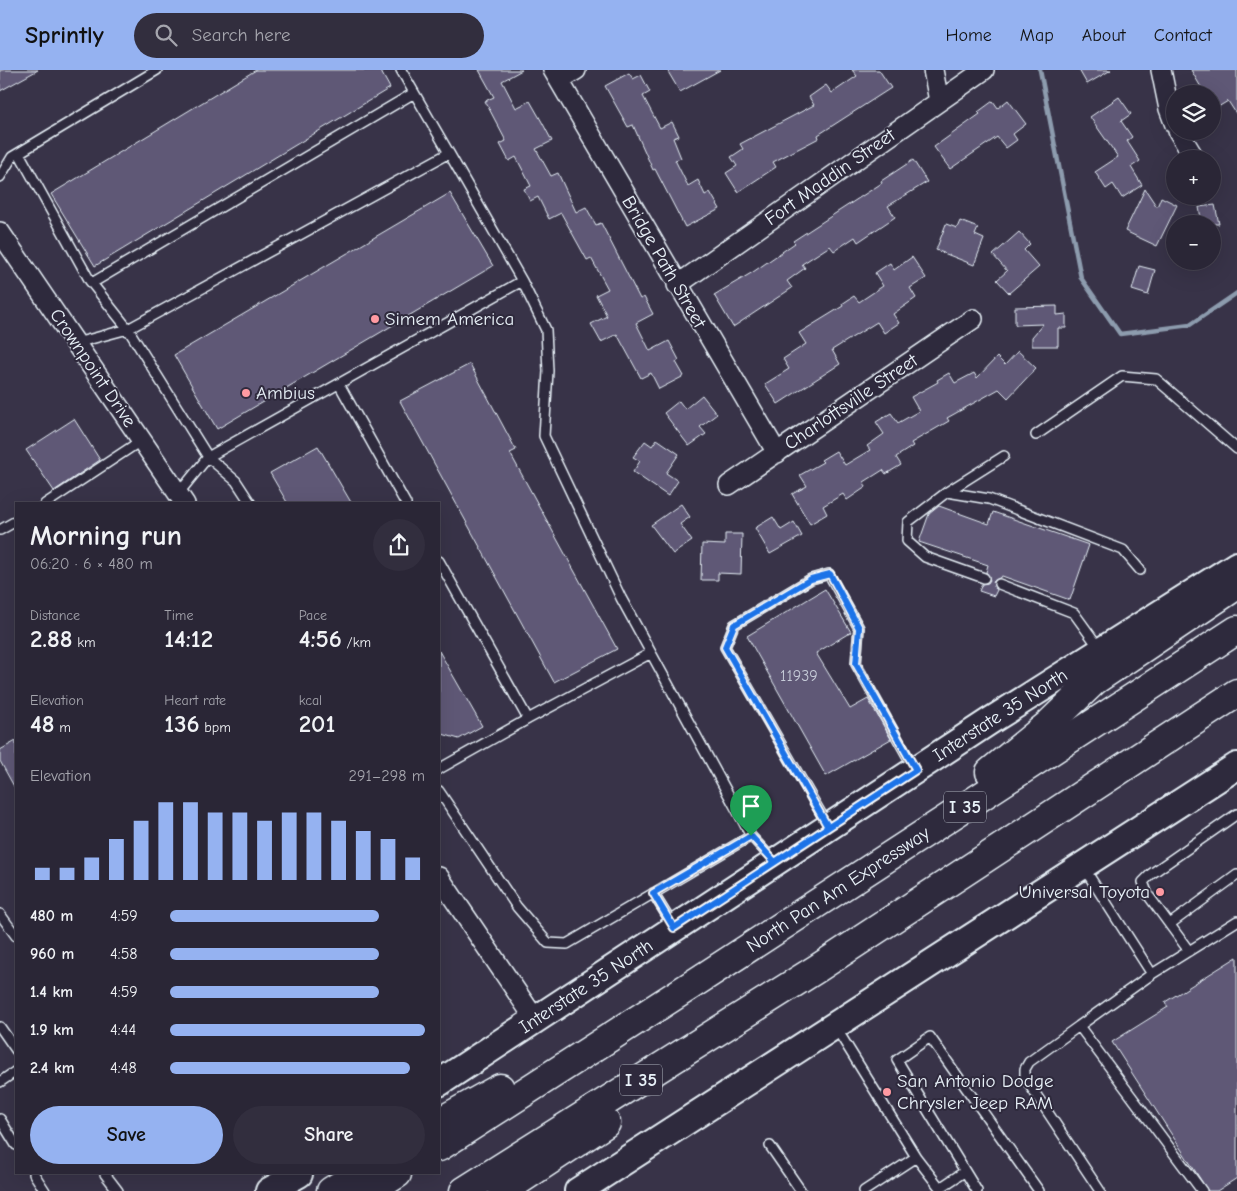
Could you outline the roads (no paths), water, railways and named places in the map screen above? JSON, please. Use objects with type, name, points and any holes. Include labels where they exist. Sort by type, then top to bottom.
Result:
[{"type":"highway","points":[[906,846],[959,797],[1050,723],[1094,681],[1237,585]]},
{"type":"highway","name":"North Pan Am Expressway","points":[[440,1146],[1237,630]]},
{"type":"highway","name":"I 35","points":[[464,1191],[818,968],[1237,693]]},
{"type":"highway","points":[[1024,833],[1237,716]]},
{"type":"highway","points":[[503,1191],[623,1112],[818,968]]},
{"type":"highway","points":[[440,1121],[693,984]]},
{"type":"highway","points":[[331,1191],[358,1174]]},
{"type":"highway","points":[[370,1191],[396,1174]]},
{"type":"main road","name":"Interstate 35 North","points":[[440,1082],[828,827],[1237,565]]},
{"type":"main road","points":[[593,1187],[834,1026],[1237,766]]},
{"type":"main road","points":[[269,1191],[299,1174]]},
{"type":"street","points":[[556,75],[576,70]]},
{"type":"street","points":[[933,70],[939,101]]},
{"type":"street","name":"Fort Maddin Street","points":[[677,285],[984,70]]},
{"type":"street","points":[[1161,70],[1166,94]]},
{"type":"street","name":"Bridge Path Street","points":[[556,75],[677,285],[777,453]]},
{"type":"street","name":"Crownpoint Drive","points":[[0,232],[182,499]]},
{"type":"street","name":"Charlottsville Street","points":[[729,485],[973,319]]},
{"type":"street","points":[[440,879],[535,1019]]},
{"type":"lane","points":[[0,177],[12,157],[157,70]]},
{"type":"lane","points":[[401,70],[522,281],[546,330],[548,371],[544,436],[621,598],[751,836],[775,862]]},
{"type":"lane","points":[[92,283],[414,92]]},
{"type":"lane","points":[[19,153],[92,283],[128,329],[208,457],[236,481],[250,502]]},
{"type":"lane","points":[[76,343],[128,329],[449,153]]},
{"type":"lane","points":[[182,499],[208,457],[522,281]]},
{"type":"lane","points":[[1036,435],[1122,376],[1156,379],[1237,449]]},
{"type":"lane","points":[[339,384],[405,502]]},
{"type":"lane","points":[[48,502],[142,440]]},
{"type":"lane","points":[[984,578],[925,557],[907,541],[908,522],[947,492],[1004,456]]},
{"type":"lane","points":[[947,492],[989,499],[1124,550],[1140,570]]},
{"type":"lane","points":[[0,530],[15,522]]},
{"type":"lane","points":[[440,563],[528,719]]},
{"type":"lane","points":[[828,827],[725,647],[734,625],[811,579],[830,574],[859,628],[856,664],[916,770]]},
{"type":"lane","points":[[999,584],[1074,613],[1101,651]]},
{"type":"lane","points":[[440,768],[651,653]]},
{"type":"lane","points":[[440,792],[517,907],[548,943],[567,944],[751,836]]},
{"type":"lane","points":[[1189,951],[1148,895],[1144,882],[1146,878],[1237,814]]},
{"type":"lane","points":[[1083,866],[1152,974]]},
{"type":"lane","points":[[1170,924],[1237,875]]},
{"type":"lane","points":[[653,893],[674,928]]},
{"type":"lane","points":[[0,914],[15,935]]},
{"type":"lane","points":[[1100,1191],[1025,1078],[1025,1069],[1029,1062],[1152,974],[1237,921]]},
{"type":"lane","points":[[834,1026],[916,1158],[940,1188],[964,1172]]},
{"type":"lane","points":[[1079,1026],[1202,1191]]},
{"type":"lane","points":[[0,1027],[15,1049]]},
{"type":"lane","points":[[977,1191],[897,1060],[930,1037],[1039,1191]]},
{"type":"lane","points":[[0,1082],[15,1072]]},
{"type":"lane","points":[[0,1119],[15,1143]]},
{"type":"lane","points":[[770,1146],[801,1191]]},
{"type":"lane","points":[[864,1191],[916,1158]]},
{"type":"lane","points":[[34,1174],[45,1191]]},
{"type":"lane","points":[[105,1174],[118,1191]]},
{"type":"waterway","points":[[1040,70],[1081,278],[1120,334],[1190,325],[1237,293]]},
{"type":"place","name":"Simem America","points":[[375,319]]},
{"type":"place","name":"Ambius","points":[[246,393]]},
{"type":"place","name":"Universal Toyota","points":[[1160,892]]},
{"type":"place","name":"San Antonio Dodge Chrysler Jeep RAM","points":[[887,1092]]}]
